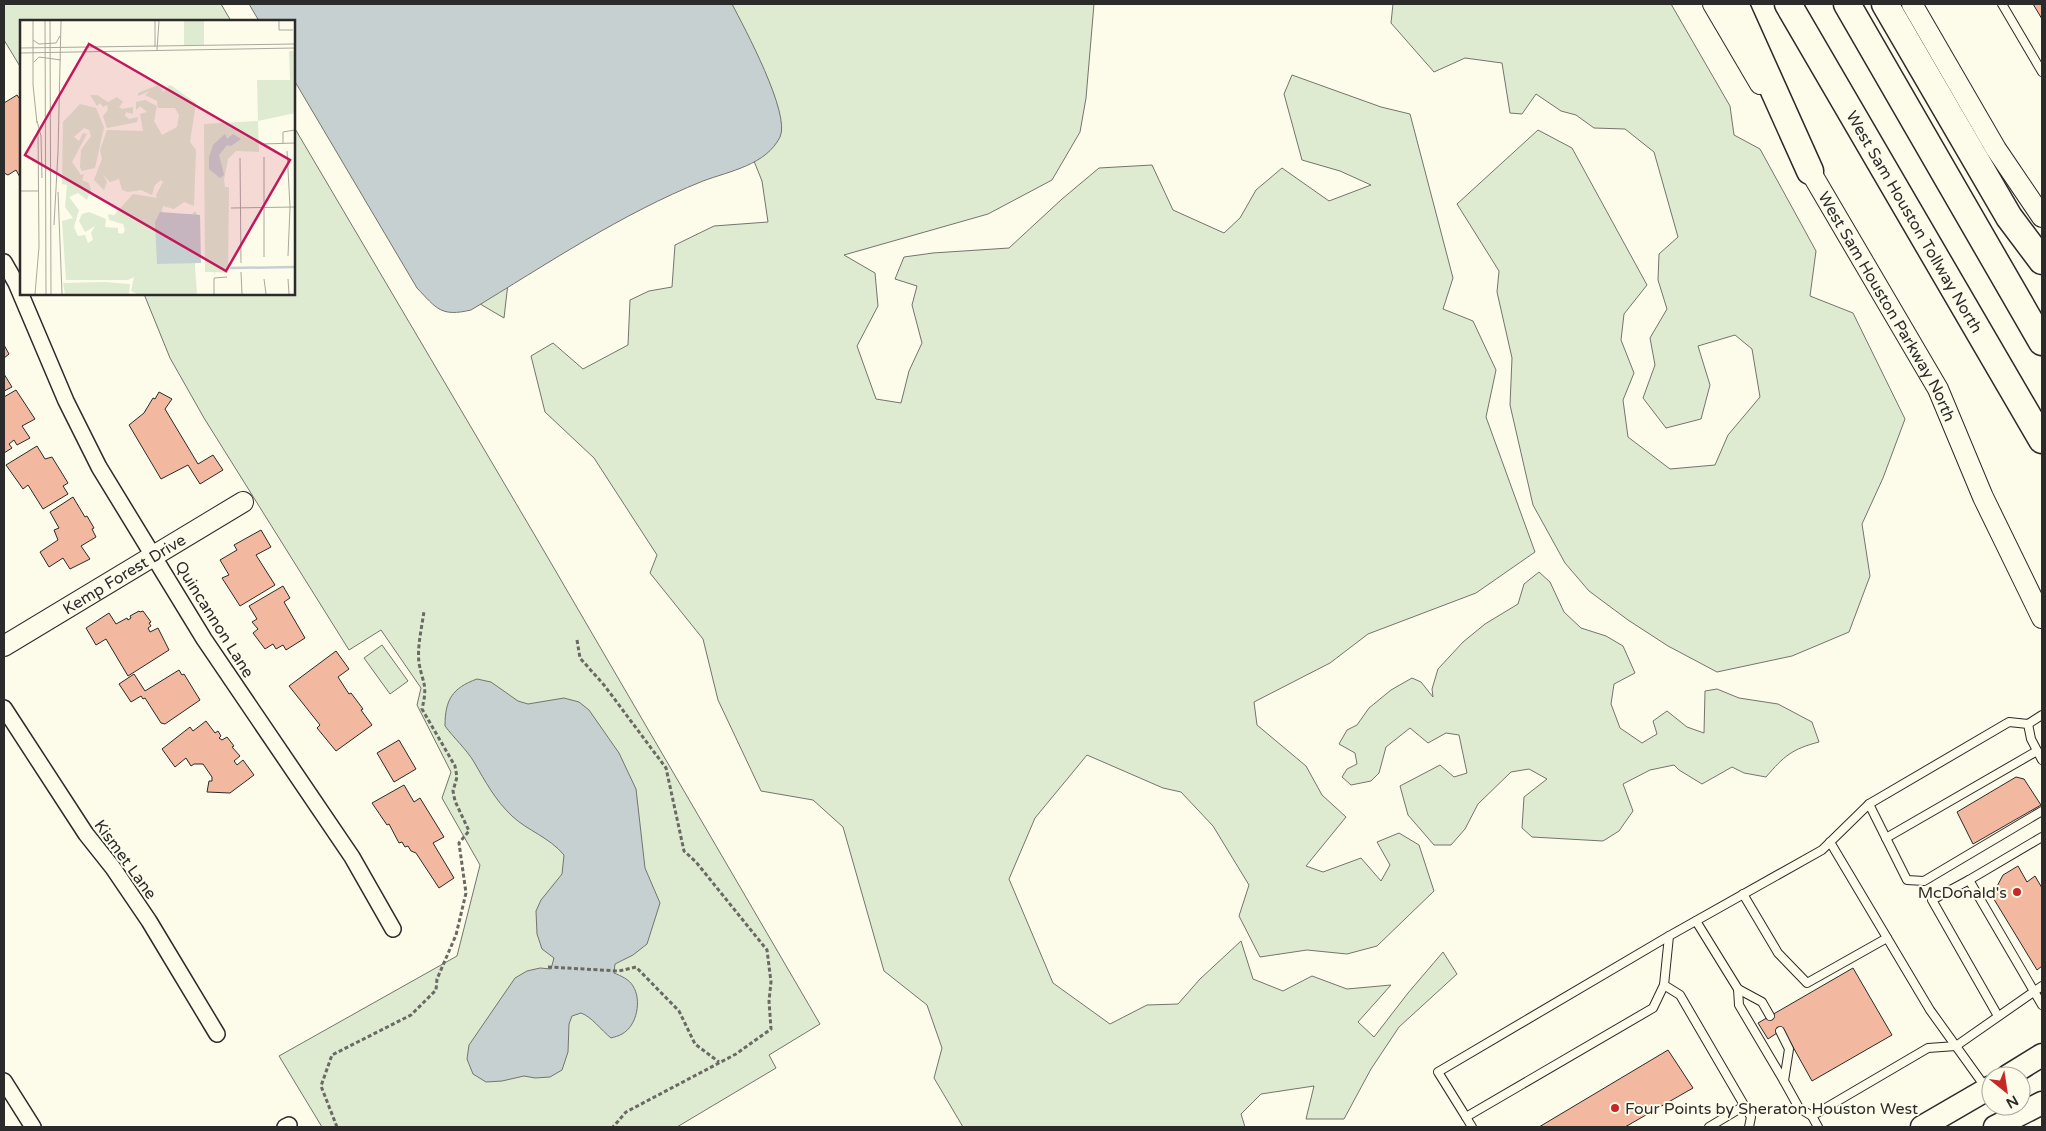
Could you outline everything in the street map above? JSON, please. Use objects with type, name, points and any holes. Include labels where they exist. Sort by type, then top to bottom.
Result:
[{"type":"highway","points":[[1735,4],[1810,171]]},
{"type":"highway","name":"West Sam Houston Tollway North","points":[[1788,4],[2042,440]]},
{"type":"highway","points":[[1847,4],[2042,342]]},
{"type":"highway","points":[[1885,4],[2009,218],[2042,261]]},
{"type":"main road","name":"West Sam Houston Parkway North","points":[[1713,4],[1938,389],[1983,497],[2042,618]]},
{"type":"main road","points":[[1912,4],[1996,148],[2042,216]]},
{"type":"main road","name":"Kemp Forest Drive","points":[[4,646],[243,502]]},
{"type":"main road","points":[[2023,1066],[2042,1054]]},
{"type":"main road","points":[[1922,1127],[1981,1114]]},
{"type":"street","name":"Quincannon Lane","points":[[4,262],[20,292]]},
{"type":"street","name":"Quincannon Lane","points":[[21,295],[66,401],[95,458],[204,639],[352,857],[392,929]]},
{"type":"street","name":"Kismet Lane","points":[[4,708],[86,834],[113,868],[149,921],[217,1034]]},
{"type":"street","points":[[4,1081],[32,1127]]},
{"type":"lane","points":[[2002,4],[2042,72]]},
{"type":"lane","points":[[1472,1127],[1438,1072],[1670,936],[1822,850],[1869,804],[2009,722],[2028,724],[2042,715]]},
{"type":"lane","points":[[2028,724],[2031,739],[2042,760]]},
{"type":"lane","points":[[1886,838],[2037,751]]},
{"type":"lane","points":[[1869,804],[1907,880],[1924,881],[2042,811]]},
{"type":"lane","points":[[1998,1016],[1932,900],[2042,837]]},
{"type":"lane","points":[[1830,842],[1930,1010],[1981,1084]]},
{"type":"lane","points":[[1969,880],[2042,1004]]},
{"type":"lane","points":[[1743,894],[1778,953],[1807,983],[1887,938]]},
{"type":"lane","points":[[1696,921],[1738,989],[1739,1005],[1799,1108],[1812,1116],[1818,1127]]},
{"type":"lane","points":[[1466,1117],[1653,1008],[1664,985],[1670,936]]},
{"type":"lane","points":[[1664,985],[1680,995],[1751,1117],[1749,1127]]},
{"type":"lane","points":[[1812,1116],[1928,1048],[1956,1046],[2042,986]]},
{"type":"lane","points":[[1738,989],[1762,1002],[1770,1016]]},
{"type":"lane","points":[[1780,1031],[1789,1049],[1784,1081]]},
{"type":"lane","points":[[1709,1127],[1744,1106]]},
{"type":"path","points":[[337,1127],[321,1086],[332,1055],[412,1015],[436,990],[437,979],[456,935],[466,893],[460,844],[469,831],[455,801],[454,791],[458,777],[455,766],[422,709],[426,694],[419,663],[419,653],[424,611]]},
{"type":"path","points":[[577,640],[580,658],[604,685],[666,768],[684,851],[696,862],[767,950],[771,982],[772,1029],[736,1054],[626,1112],[614,1127]]},
{"type":"path","points":[[548,967],[620,971],[636,967],[679,1011],[695,1044],[719,1062]]},
{"type":"green space","points":[[4,4],[221,4],[230,20],[20,20],[20,66],[4,40]]},
{"type":"green space","points":[[316,4],[1094,4],[1086,98],[1080,132],[1052,180],[988,214],[844,255],[875,273],[878,306],[857,346],[876,399],[901,403],[909,371],[922,343],[912,305],[917,286],[895,279],[904,257],[933,253],[1009,248],[1099,168],[1152,165],[1173,210],[1224,233],[1240,218],[1256,190],[1282,168],[1329,201],[1371,185],[1340,171],[1302,160],[1284,94],[1292,75],[1381,107],[1410,114],[1453,278],[1443,309],[1473,321],[1496,370],[1486,417],[1535,552],[1476,593],[1368,634],[1330,663],[1254,702],[1257,725],[1306,766],[1322,795],[1346,817],[1306,866],[1323,872],[1361,858],[1381,881],[1390,865],[1377,842],[1399,833],[1419,845],[1434,891],[1377,946],[1347,954],[1307,950],[1260,957],[1239,916],[1249,885],[1213,826],[1181,792],[1163,788],[1087,755],[1035,818],[1009,879],[1053,983],[1110,1024],[1147,1005],[1178,1004],[1200,979],[1241,941],[1253,979],[1283,991],[1312,976],[1347,989],[1391,985],[1358,1022],[1374,1037],[1443,952],[1457,974],[1399,1027],[1371,1069],[1344,1119],[1306,1119],[1314,1086],[1261,1094],[1241,1114],[1245,1127],[963,1127],[934,1078],[942,1048],[927,1005],[884,971],[843,827],[813,800],[761,791],[718,700],[703,639],[650,573],[657,555],[594,458],[545,412],[531,356],[553,343],[583,369],[628,345],[630,300],[649,291],[672,287],[675,245],[714,226],[768,222],[762,181],[727,94],[508,283],[504,318],[458,291]]},
{"type":"green space","points":[[1393,4],[1671,4],[1730,106],[1734,135],[1760,149],[1816,251],[1810,296],[1853,313],[1905,419],[1883,478],[1862,524],[1870,576],[1849,632],[1792,656],[1717,672],[1668,646],[1628,620],[1589,591],[1565,563],[1533,505],[1510,405],[1512,358],[1497,292],[1499,271],[1457,204],[1538,130],[1572,148],[1647,285],[1624,314],[1621,340],[1634,373],[1623,400],[1628,437],[1670,469],[1715,465],[1728,435],[1760,397],[1752,349],[1735,335],[1698,346],[1710,385],[1701,419],[1666,428],[1643,398],[1655,365],[1650,338],[1667,309],[1658,280],[1659,254],[1678,237],[1654,152],[1625,129],[1594,128],[1576,115],[1561,111],[1536,94],[1522,114],[1510,113],[1502,63],[1465,58],[1434,72],[1391,23]]},
{"type":"green space","points":[[295,129],[820,1024],[769,1055],[776,1068],[677,1127],[322,1127],[279,1056],[457,956],[480,865],[442,798],[451,772],[417,705],[421,688],[381,630],[349,650],[204,418],[170,358],[144,295],[295,295]]},
{"type":"green space","points":[[1539,572],[1550,582],[1564,612],[1581,628],[1606,636],[1623,646],[1635,673],[1614,684],[1611,704],[1620,728],[1642,743],[1657,734],[1653,721],[1667,711],[1687,727],[1704,733],[1705,691],[1717,689],[1739,698],[1778,704],[1812,722],[1819,742],[1802,747],[1789,754],[1766,777],[1744,773],[1732,767],[1702,784],[1674,765],[1650,770],[1623,784],[1633,811],[1619,831],[1603,841],[1532,837],[1522,828],[1524,797],[1547,779],[1529,769],[1511,772],[1478,804],[1465,829],[1451,845],[1434,845],[1408,815],[1400,786],[1440,765],[1454,777],[1467,773],[1459,735],[1446,733],[1428,743],[1410,728],[1386,747],[1379,773],[1371,781],[1351,785],[1342,777],[1347,769],[1357,764],[1355,753],[1339,744],[1347,730],[1357,725],[1369,708],[1391,690],[1412,678],[1421,682],[1433,697],[1432,689],[1438,669],[1463,642],[1485,624],[1518,604],[1524,584]]},
{"type":"green space","points":[[382,645],[408,681],[390,694],[364,658]]},
{"type":"shaded area","points":[[249,4],[732,4],[765,70],[773,91],[782,126],[780,137],[774,147],[757,161],[673,194],[614,224],[471,310],[446,312],[435,306],[417,288],[295,82],[295,20],[258,20]]},
{"type":"shaded area","points":[[477,679],[491,682],[518,701],[528,704],[564,698],[579,702],[589,710],[619,753],[636,789],[645,868],[660,903],[647,944],[633,955],[615,964],[614,973],[629,981],[636,992],[636,1012],[631,1025],[622,1034],[611,1038],[585,1015],[581,1013],[572,1016],[569,1024],[568,1052],[562,1070],[550,1077],[535,1078],[524,1076],[502,1081],[486,1082],[473,1074],[467,1059],[469,1045],[515,978],[527,971],[540,968],[551,969],[554,958],[542,949],[537,934],[536,911],[541,900],[562,874],[564,855],[552,843],[518,821],[506,810],[471,757],[445,726],[446,709],[452,696],[461,686]]},
{"type":"building","points":[[2033,4],[2042,4],[2042,19]]},
{"type":"building","points":[[17,95],[20,98],[20,177],[16,170],[8,175],[4,173],[4,103]]},
{"type":"building","points":[[4,345],[9,354],[4,358]]},
{"type":"building","points":[[4,374],[12,387],[4,391]]},
{"type":"building","points":[[16,390],[35,419],[22,426],[30,438],[17,445],[14,440],[9,444],[12,448],[4,453],[4,397]]},
{"type":"building","points":[[159,392],[172,399],[165,409],[198,464],[213,455],[223,470],[200,484],[188,465],[161,479],[129,425],[144,413]]},
{"type":"building","points":[[37,446],[45,459],[52,457],[68,483],[63,486],[68,494],[43,509],[28,485],[23,489],[6,465]]},
{"type":"building","points":[[73,497],[94,528],[92,529],[96,537],[81,546],[90,559],[70,569],[63,558],[49,567],[40,552],[58,540],[54,530],[59,528],[50,512]]},
{"type":"building","points":[[261,530],[271,547],[256,555],[275,585],[240,606],[222,578],[229,575],[220,560],[237,550],[234,545]]},
{"type":"building","points":[[283,586],[290,598],[284,602],[305,638],[286,650],[283,645],[276,649],[273,644],[265,649],[253,633],[258,629],[252,622],[257,619],[249,606]]},
{"type":"building","points":[[143,611],[151,622],[149,623],[151,626],[148,628],[150,632],[158,628],[169,650],[128,676],[106,639],[96,645],[86,628],[109,613],[116,624],[127,618],[128,620],[131,618],[130,616]]},
{"type":"building","points":[[336,651],[349,669],[338,677],[349,694],[351,693],[363,709],[361,710],[372,725],[336,751],[317,728],[320,725],[289,686]]},
{"type":"building","points":[[179,670],[182,675],[184,674],[200,700],[165,724],[161,723],[145,698],[143,699],[141,696],[131,702],[119,684],[134,674],[145,691]]},
{"type":"building","points":[[206,721],[215,733],[218,731],[221,736],[219,738],[222,740],[227,737],[234,746],[232,747],[240,756],[234,761],[237,765],[243,760],[254,775],[230,793],[207,792],[209,781],[212,781],[212,777],[203,764],[191,766],[186,758],[175,767],[162,749],[190,727],[193,731]]},
{"type":"building","points":[[399,740],[416,769],[394,782],[377,753]]},
{"type":"building","points":[[2016,777],[2024,779],[2041,805],[1973,844],[1957,812]]},
{"type":"building","points":[[404,785],[414,802],[420,798],[444,837],[433,843],[454,878],[439,888],[416,853],[411,851],[408,846],[405,847],[402,842],[399,843],[389,824],[387,825],[372,803]]},
{"type":"building","points":[[2018,866],[2027,882],[2035,876],[2042,888],[2042,966],[2037,970],[1992,896],[2003,875]]},
{"type":"building","points":[[1853,968],[1892,1035],[1812,1081],[1783,1029],[1768,1039],[1758,1023]]},
{"type":"building","name":"Four Points by Sheraton Houston West","points":[[1668,1050],[1693,1088],[1625,1127],[1539,1127]]},
{"type":"place","name":"McDonald's","points":[[2017,892]]},
{"type":"place","name":"Four Points by Sheraton Houston West","points":[[1615,1108]]}]
